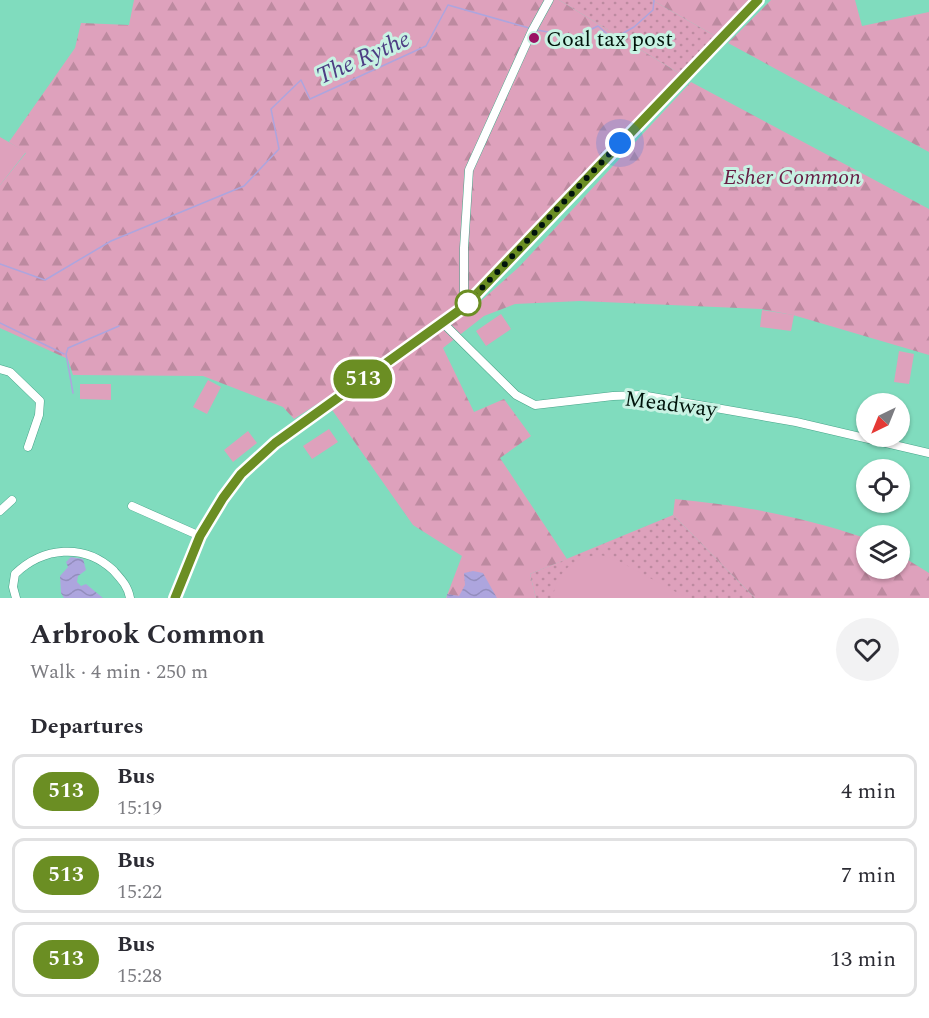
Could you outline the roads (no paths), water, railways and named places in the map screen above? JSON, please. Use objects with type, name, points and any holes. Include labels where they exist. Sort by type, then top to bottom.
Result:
[{"type":"main road","points":[[174,598],[200,536],[241,474],[275,443],[464,307],[758,0]]},
{"type":"street","points":[[464,307],[464,248],[469,170],[497,115],[533,29],[549,0]]},
{"type":"street","name":"Meadway","points":[[443,323],[516,394],[535,405],[641,395],[796,422],[929,453]]},
{"type":"street","points":[[0,369],[10,372],[40,401],[28,447]]},
{"type":"street","points":[[21,434],[32,437]]},
{"type":"street","points":[[0,511],[12,500]]},
{"type":"street","points":[[132,506],[200,536]]},
{"type":"street","points":[[16,598],[13,587],[15,574],[38,557],[62,551],[83,552],[100,558],[128,587],[130,598]]},
{"type":"water","points":[[71,557],[83,559],[86,570],[78,576],[77,582],[81,586],[86,584],[103,598],[64,598],[61,593],[60,576],[68,567],[66,562]]},
{"type":"water","points":[[473,571],[483,573],[497,598],[447,598],[447,594],[459,596],[465,585],[464,573]]},
{"type":"waterway","name":"The Rythe","points":[[537,30],[575,37],[598,26],[613,39],[634,27],[653,10],[654,0]]},
{"type":"waterway","name":"The Rythe","points":[[0,264],[45,280],[111,241],[244,186],[279,149],[271,109],[301,80],[310,99],[426,46],[448,5],[529,28]]},
{"type":"waterway","points":[[0,323],[64,354]]},
{"type":"waterway","points":[[73,393],[66,354],[68,348],[119,326]]},
{"type":"place","name":"Coal tax post","points":[[534,38]]},
{"type":"park label","name":"Esher Common","points":[[792,176]]}]
